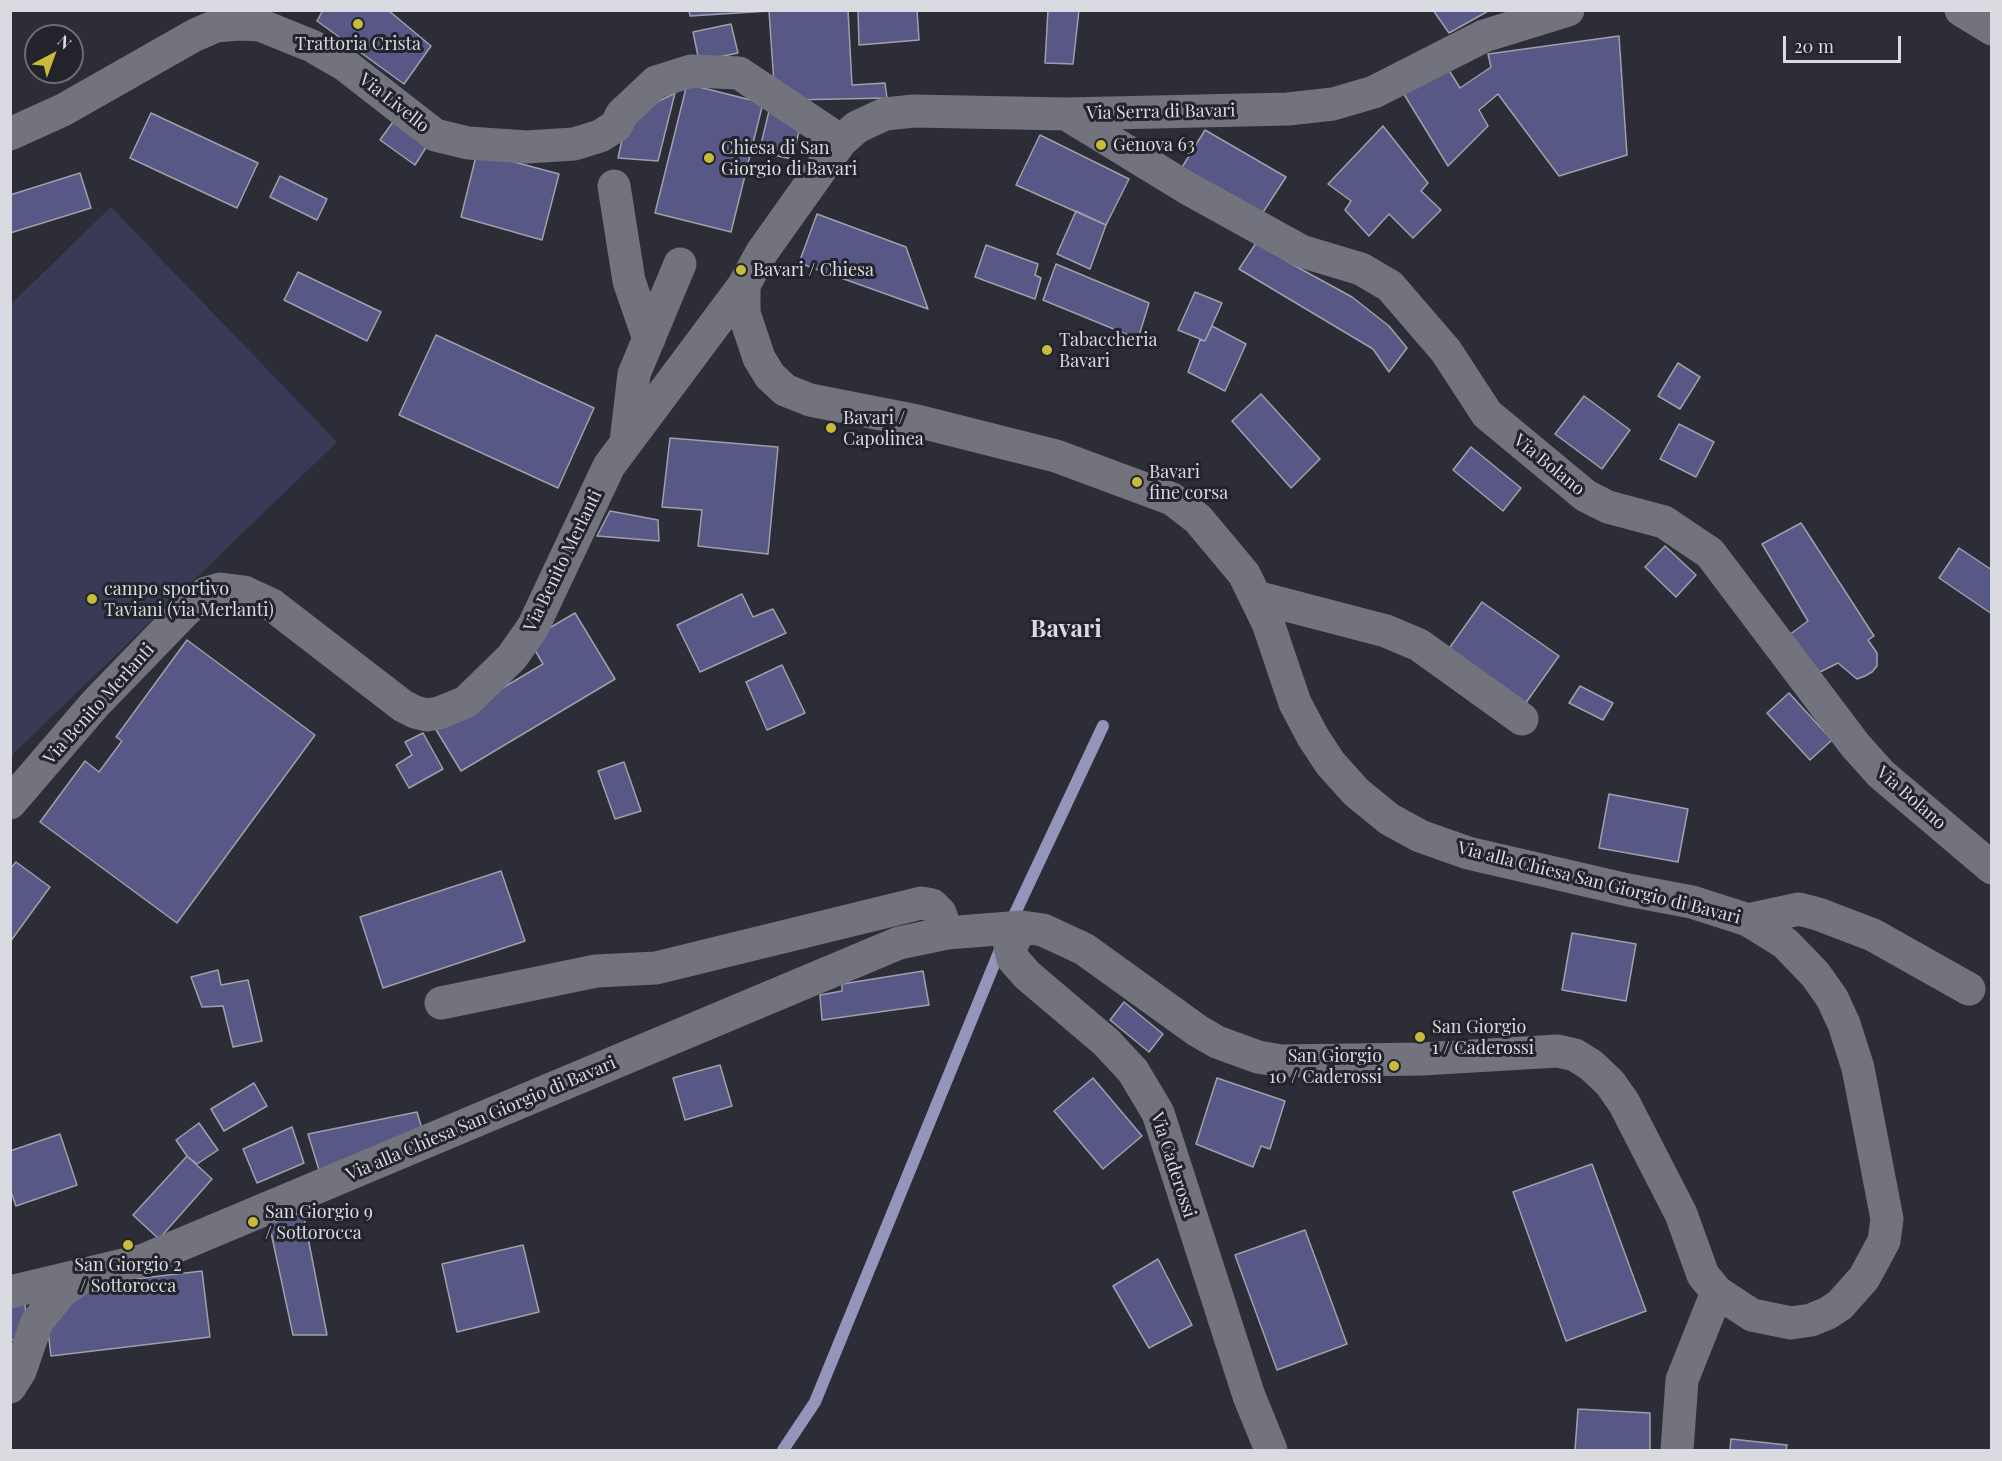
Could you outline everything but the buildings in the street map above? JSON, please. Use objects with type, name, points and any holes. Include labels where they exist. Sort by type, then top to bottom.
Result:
[{"type":"street","name":"Via Serra di Bavari","points":[[785,221],[841,141],[857,127],[885,114],[914,111],[1066,114],[1288,109],[1333,104],[1374,92],[1484,36],[1568,10]]},
{"type":"street","points":[[1961,10],[1992,29]]},
{"type":"street","name":"Via Livello","points":[[10,134],[63,110],[195,35],[216,26],[239,24],[260,25],[312,46],[345,65],[435,135],[468,143],[527,147],[574,144],[600,136],[616,126],[622,114],[656,82],[691,71],[739,73],[841,141]]},
{"type":"street","name":"Via Bolano","points":[[1066,114],[1187,188],[1291,245],[1361,269],[1390,286],[1446,351],[1487,414],[1586,496],[1608,507],[1664,522],[1710,553],[1855,745],[1881,774],[1992,867]]},
{"type":"street","points":[[614,186],[629,281],[649,339]]},
{"type":"street","name":"Via alla Chiesa San Giorgio di Bavari","points":[[10,1293],[144,1260],[899,943],[947,933],[1022,927],[1043,930],[1084,949],[1198,1031],[1217,1042],[1258,1057],[1281,1061],[1422,1059],[1557,1051],[1575,1055],[1604,1077],[1624,1103],[1681,1214],[1703,1275],[1717,1292],[1752,1315],[1791,1323],[1828,1313],[1839,1305],[1864,1278],[1884,1240],[1887,1219],[1858,1068],[1844,1024],[1832,998],[1815,974],[1785,943],[1748,920],[1692,902],[1628,890],[1468,853],[1420,836],[1389,819],[1356,792],[1330,763],[1313,738],[1295,703],[1256,597],[1244,574],[1198,519],[1172,499],[1056,456],[917,421],[810,400],[785,390],[770,376],[759,358],[744,313],[744,285],[762,252],[785,221]]},
{"type":"street","points":[[626,444],[634,374],[680,264]]},
{"type":"street","name":"Via Benito Merlanti","points":[[10,803],[95,704],[185,611],[206,593],[220,589],[244,592],[272,605],[403,706],[415,712],[433,714],[466,702],[512,657],[533,627],[609,466],[744,285]]},
{"type":"street","points":[[1256,597],[1386,631],[1419,645],[1522,719]]},
{"type":"street","points":[[441,1004],[596,971],[656,968],[921,903],[932,905],[940,913],[947,933]]},
{"type":"street","points":[[1748,920],[1799,909],[1818,914],[1873,935],[1969,988]]},
{"type":"street","name":"Via Caderossi","points":[[1022,927],[1010,947],[1013,959],[1027,975],[1106,1042],[1133,1071],[1158,1113],[1231,1340],[1271,1450]]},
{"type":"street","points":[[10,1387],[20,1371],[37,1322],[61,1292],[87,1274]]},
{"type":"street","points":[[1677,1450],[1682,1380],[1717,1292]]},
{"type":"shaded area","name":"campo sportivo Taviani (via Merlanti)","points":[[111,207],[337,442],[11,756],[11,304]]},
{"type":"waterway","points":[[1009,926],[1103,726]]},
{"type":"waterway","points":[[783,1450],[815,1402],[1002,945]]},
{"type":"place","name":"Trattoria Crista","points":[[358,24]]},
{"type":"place","name":"Genova 63","points":[[1101,145]]},
{"type":"place","name":"Chiesa di San Giorgio di Bavari","points":[[709,158]]},
{"type":"place","name":"Bavari / Chiesa","points":[[741,270]]},
{"type":"place","name":"Tabaccheria Bavari","points":[[1047,350]]},
{"type":"place","name":"Bavari / Capolinea","points":[[831,428]]},
{"type":"place","name":"Bavari fine corsa","points":[[1137,482]]},
{"type":"place","name":"campo sportivo Taviani (via Merlanti)","points":[[92,599]]},
{"type":"place","name":"San Giorgio 1 / Caderossi","points":[[1420,1037]]},
{"type":"place","name":"San Giorgio 10 / Caderossi","points":[[1394,1066]]},
{"type":"place","name":"San Giorgio 9 / Sottorocca","points":[[253,1222]]},
{"type":"place","name":"San Giorgio 2 / Sottorocca","points":[[128,1245]]},
{"type":"district","name":"Bavari","points":[[1066,630]]}]
